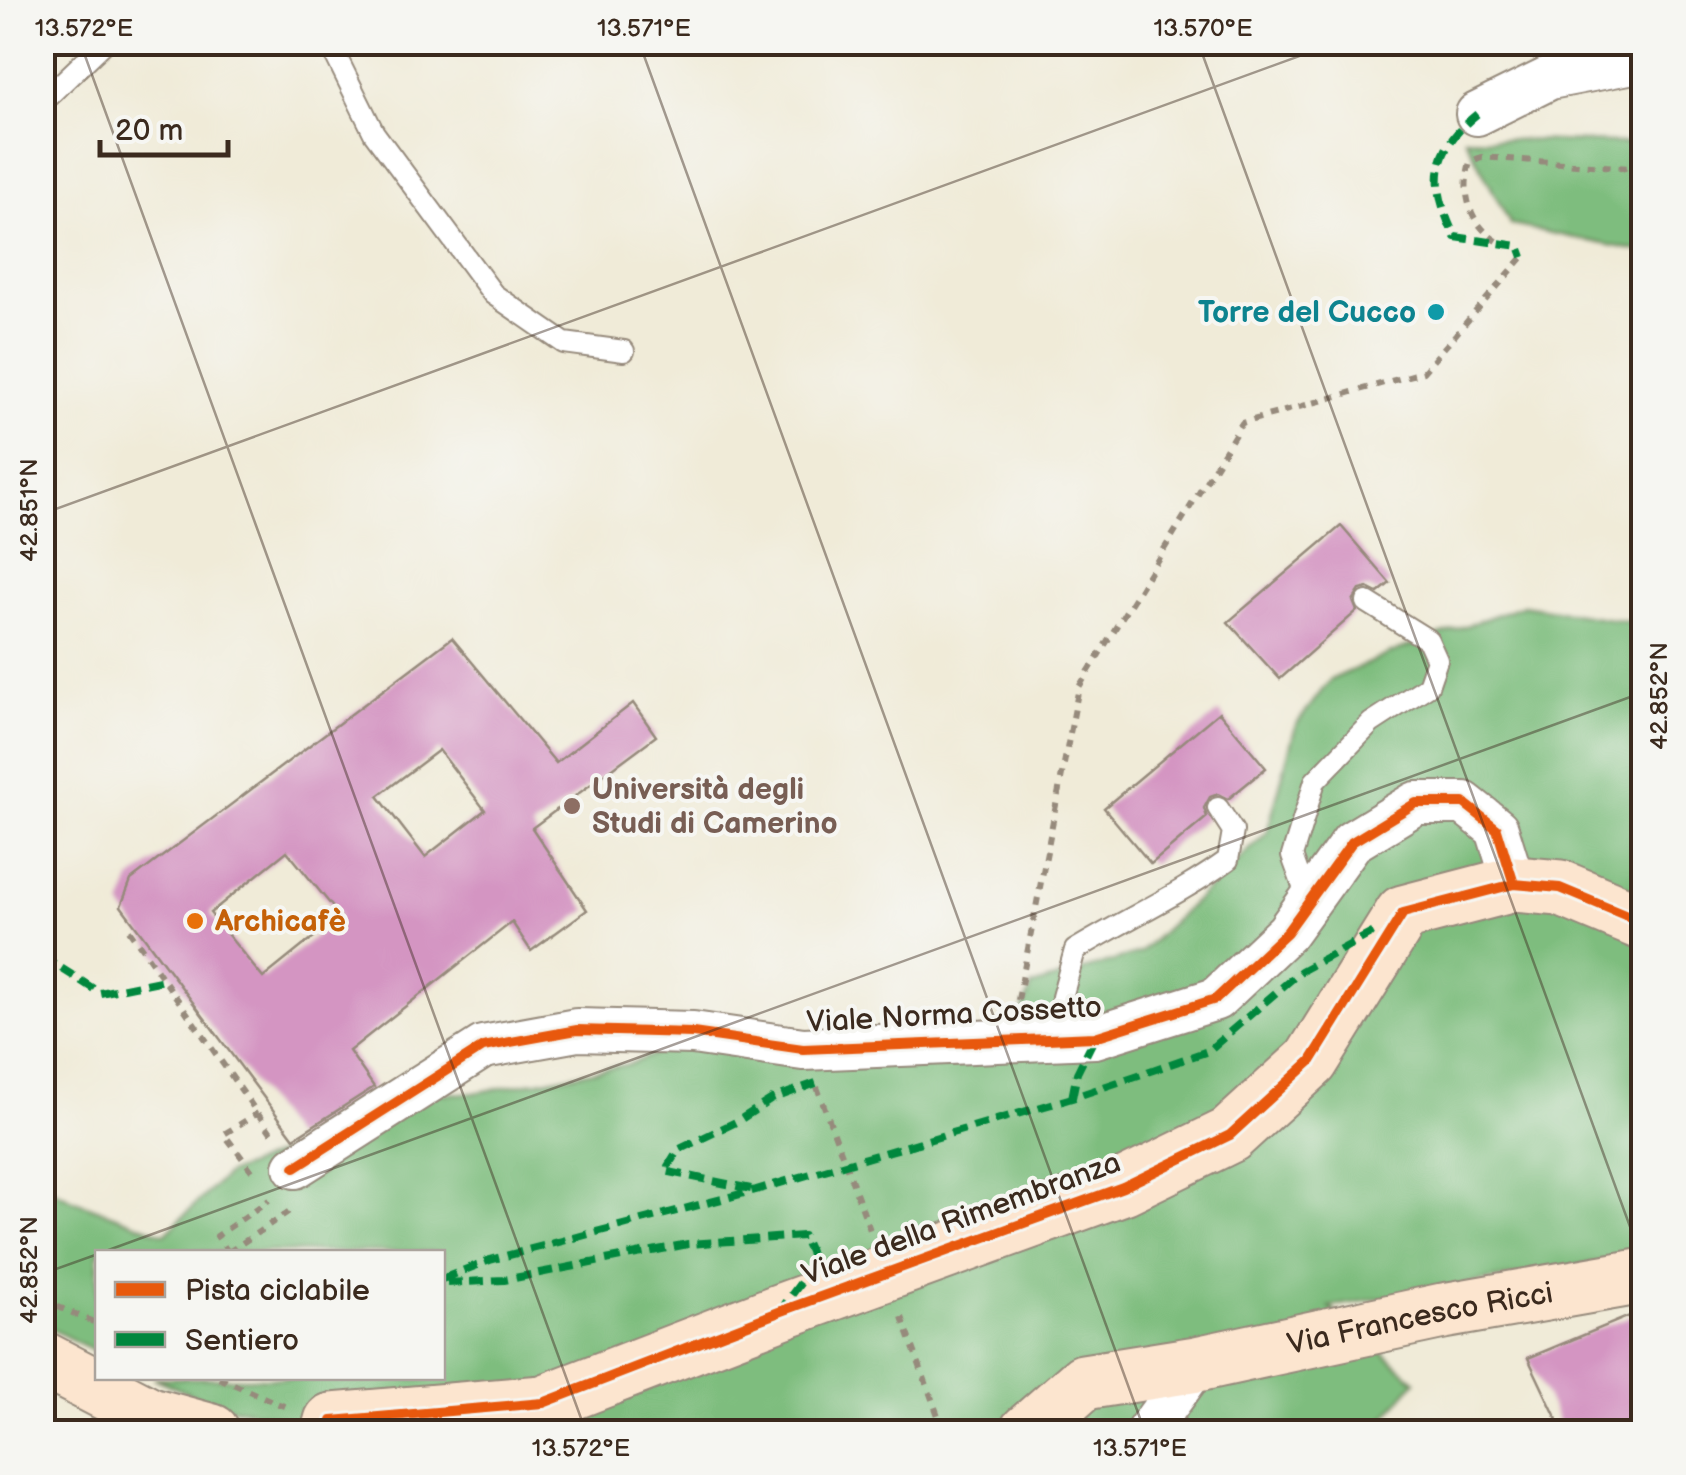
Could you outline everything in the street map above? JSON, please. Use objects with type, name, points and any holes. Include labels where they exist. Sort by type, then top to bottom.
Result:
[{"type":"street","points":[[1477,114],[1556,60],[1644,60]]},
{"type":"street","name":"Viale Norma Cossetto","points":[[295,1166],[483,1047],[576,1030],[693,1033],[803,1048],[1094,1038],[1216,999],[1287,932],[1352,842],[1416,804],[1464,802],[1498,828],[1514,884]]},
{"type":"street","points":[[1514,884],[1560,888],[1644,923]]},
{"type":"street","name":"Viale della Rimembranza","points":[[309,1426],[543,1402],[1123,1187],[1230,1135],[1311,1062],[1403,913],[1514,884]]},
{"type":"street","name":"Via Francesco Ricci","points":[[1197,1364],[1443,1312],[1644,1276]]},
{"type":"street","points":[[42,1359],[150,1415],[212,1432]]},
{"type":"street","points":[[1027,1432],[1084,1382],[1197,1364]]},
{"type":"street","points":[[1148,1432],[1197,1364]]},
{"type":"lane","points":[[42,102],[106,42]]},
{"type":"lane","points":[[329,42],[374,132],[493,294],[564,343],[624,351]]},
{"type":"lane","points":[[1308,902],[1292,856],[1314,781],[1371,723],[1428,686],[1437,660],[1428,640],[1367,602]]},
{"type":"lane","points":[[1076,1038],[1062,997],[1075,950],[1144,909],[1191,887],[1228,860],[1233,830],[1218,808]]},
{"type":"path","points":[[1497,241],[1484,232],[1468,205],[1467,172],[1470,162],[1480,156],[1644,170]]},
{"type":"path","points":[[1010,1041],[1079,687],[1242,423],[1422,372],[1523,258]]},
{"type":"path","points":[[129,930],[295,1166]]},
{"type":"path","points":[[803,1048],[944,1432]]},
{"type":"path","points":[[226,1250],[216,1236],[272,1198],[224,1134],[258,1113]]},
{"type":"path","points":[[231,1250],[293,1209]]},
{"type":"path","points":[[42,1300],[95,1323]]},
{"type":"path","points":[[224,1380],[286,1407],[309,1426]]},
{"type":"green space","points":[[1465,138],[1643,144],[1643,252],[1511,225]]},
{"type":"green space","points":[[1523,605],[1643,624],[1643,1255],[1329,1307],[1416,1381],[1373,1432],[352,1432],[208,1402],[158,1380],[445,1380],[445,1250],[95,1250],[95,1351],[43,1325],[42,1185],[165,1234],[227,1174],[301,1146],[389,1094],[474,1093],[630,1064],[689,1040],[1010,1041],[1032,986],[1140,953],[1267,833],[1296,725],[1330,680],[1396,651]]},
{"type":"building","points":[[1341,526],[1390,583],[1378,593],[1368,588],[1360,590],[1353,601],[1357,611],[1280,679],[1228,622]]},
{"type":"building","points":[[452,638],[556,763],[633,703],[656,736],[532,828],[587,910],[531,951],[512,922],[349,1051],[374,1087],[294,1138],[121,906],[131,880]],"holes":[[[439,750],[485,810],[425,857],[378,796]],[[287,851],[340,916],[263,978],[210,913]]]},
{"type":"building","points":[[1219,712],[1266,768],[1228,799],[1218,794],[1210,797],[1204,808],[1207,817],[1151,864],[1104,808]]},
{"type":"building","points":[[1644,1310],[1644,1432],[1563,1432],[1528,1358]]},
{"type":"marked path","points":[[1477,114],[1443,155],[1439,170],[1441,201],[1455,237],[1519,246],[1523,257]]},
{"type":"marked path","points":[[445,1278],[490,1260],[756,1190],[1072,1098],[1208,1051],[1301,971],[1374,932]]},
{"type":"marked path","points":[[42,956],[100,993],[164,980]]},
{"type":"marked path","points":[[1072,1098],[1077,1073],[1095,1037]]},
{"type":"marked path","points":[[751,1189],[665,1171],[678,1150],[738,1121],[772,1099],[816,1083]]},
{"type":"marked path","points":[[447,1283],[504,1280],[688,1244],[803,1236],[815,1263],[782,1308]]},
{"type":"cycle path","points":[[295,1167],[483,1047],[577,1030],[693,1033],[803,1049],[1095,1037],[1216,999],[1287,932],[1352,842],[1416,803],[1464,803],[1497,829],[1514,884]]},
{"type":"cycle path","points":[[329,1432],[332,1421],[543,1403],[1123,1187],[1230,1135],[1311,1061],[1403,913],[1514,884],[1560,888],[1644,923]]},
{"type":"place","name":"Torre del Cucco","points":[[1436,312]]},
{"type":"place","name":"Università degli Studi di Camerino","points":[[572,806]]},
{"type":"place","name":"Archicafè","points":[[195,921]]}]
